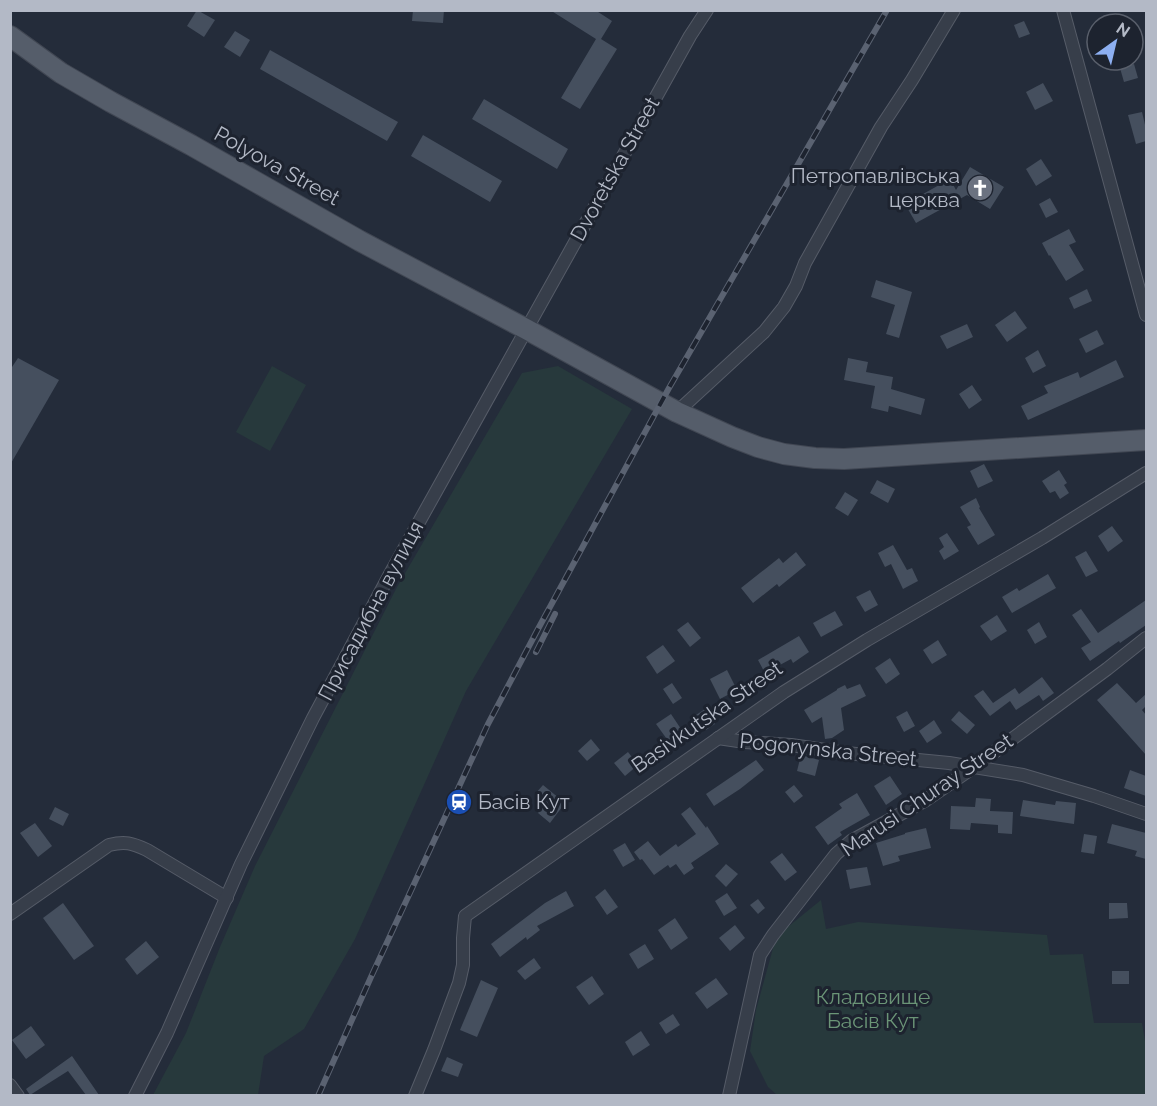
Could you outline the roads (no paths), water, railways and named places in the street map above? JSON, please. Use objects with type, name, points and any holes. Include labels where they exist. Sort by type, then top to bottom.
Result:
[{"type":"main road","name":"Polyova Street","points":[[10,36],[61,73],[111,102],[371,247],[526,329]]},
{"type":"main road","points":[[526,329],[677,412],[732,437],[784,454],[844,459],[1146,440]]},
{"type":"street","name":"Dvoretska Street","points":[[526,329],[690,36],[707,10]]},
{"type":"street","points":[[677,412],[764,332],[784,307],[805,263],[881,127],[954,10]]},
{"type":"street","points":[[1063,10],[1146,315]]},
{"type":"street","name":"Присадибна вулиця","points":[[135,1095],[167,1033],[242,864],[313,718],[526,329]]},
{"type":"street","name":"Basivkutska Street","points":[[415,1095],[459,983],[463,965],[465,916],[793,686],[1146,473]]},
{"type":"street","name":"Marusi Churay Street","points":[[729,1095],[760,955],[836,854],[851,841],[926,800],[974,767],[1146,638]]},
{"type":"street","name":"Pogorynska Street","points":[[718,738],[974,767],[1023,775],[1146,814]]},
{"type":"street","points":[[10,914],[109,845],[121,842],[134,844],[147,850],[227,898]]},
{"type":"street","points":[[10,1085],[18,1095]]},
{"type":"railway","points":[[318,1096],[488,724],[669,388],[887,10]]},
{"type":"railway","points":[[536,652],[555,614]]},
{"type":"place","name":"Петропавлівська церква","points":[[980,188]]},
{"type":"place","name":"Басів Кут","points":[[459,802]]},
{"type":"park label","name":"Кладовище Басів Кут","points":[[873,1009]]}]
